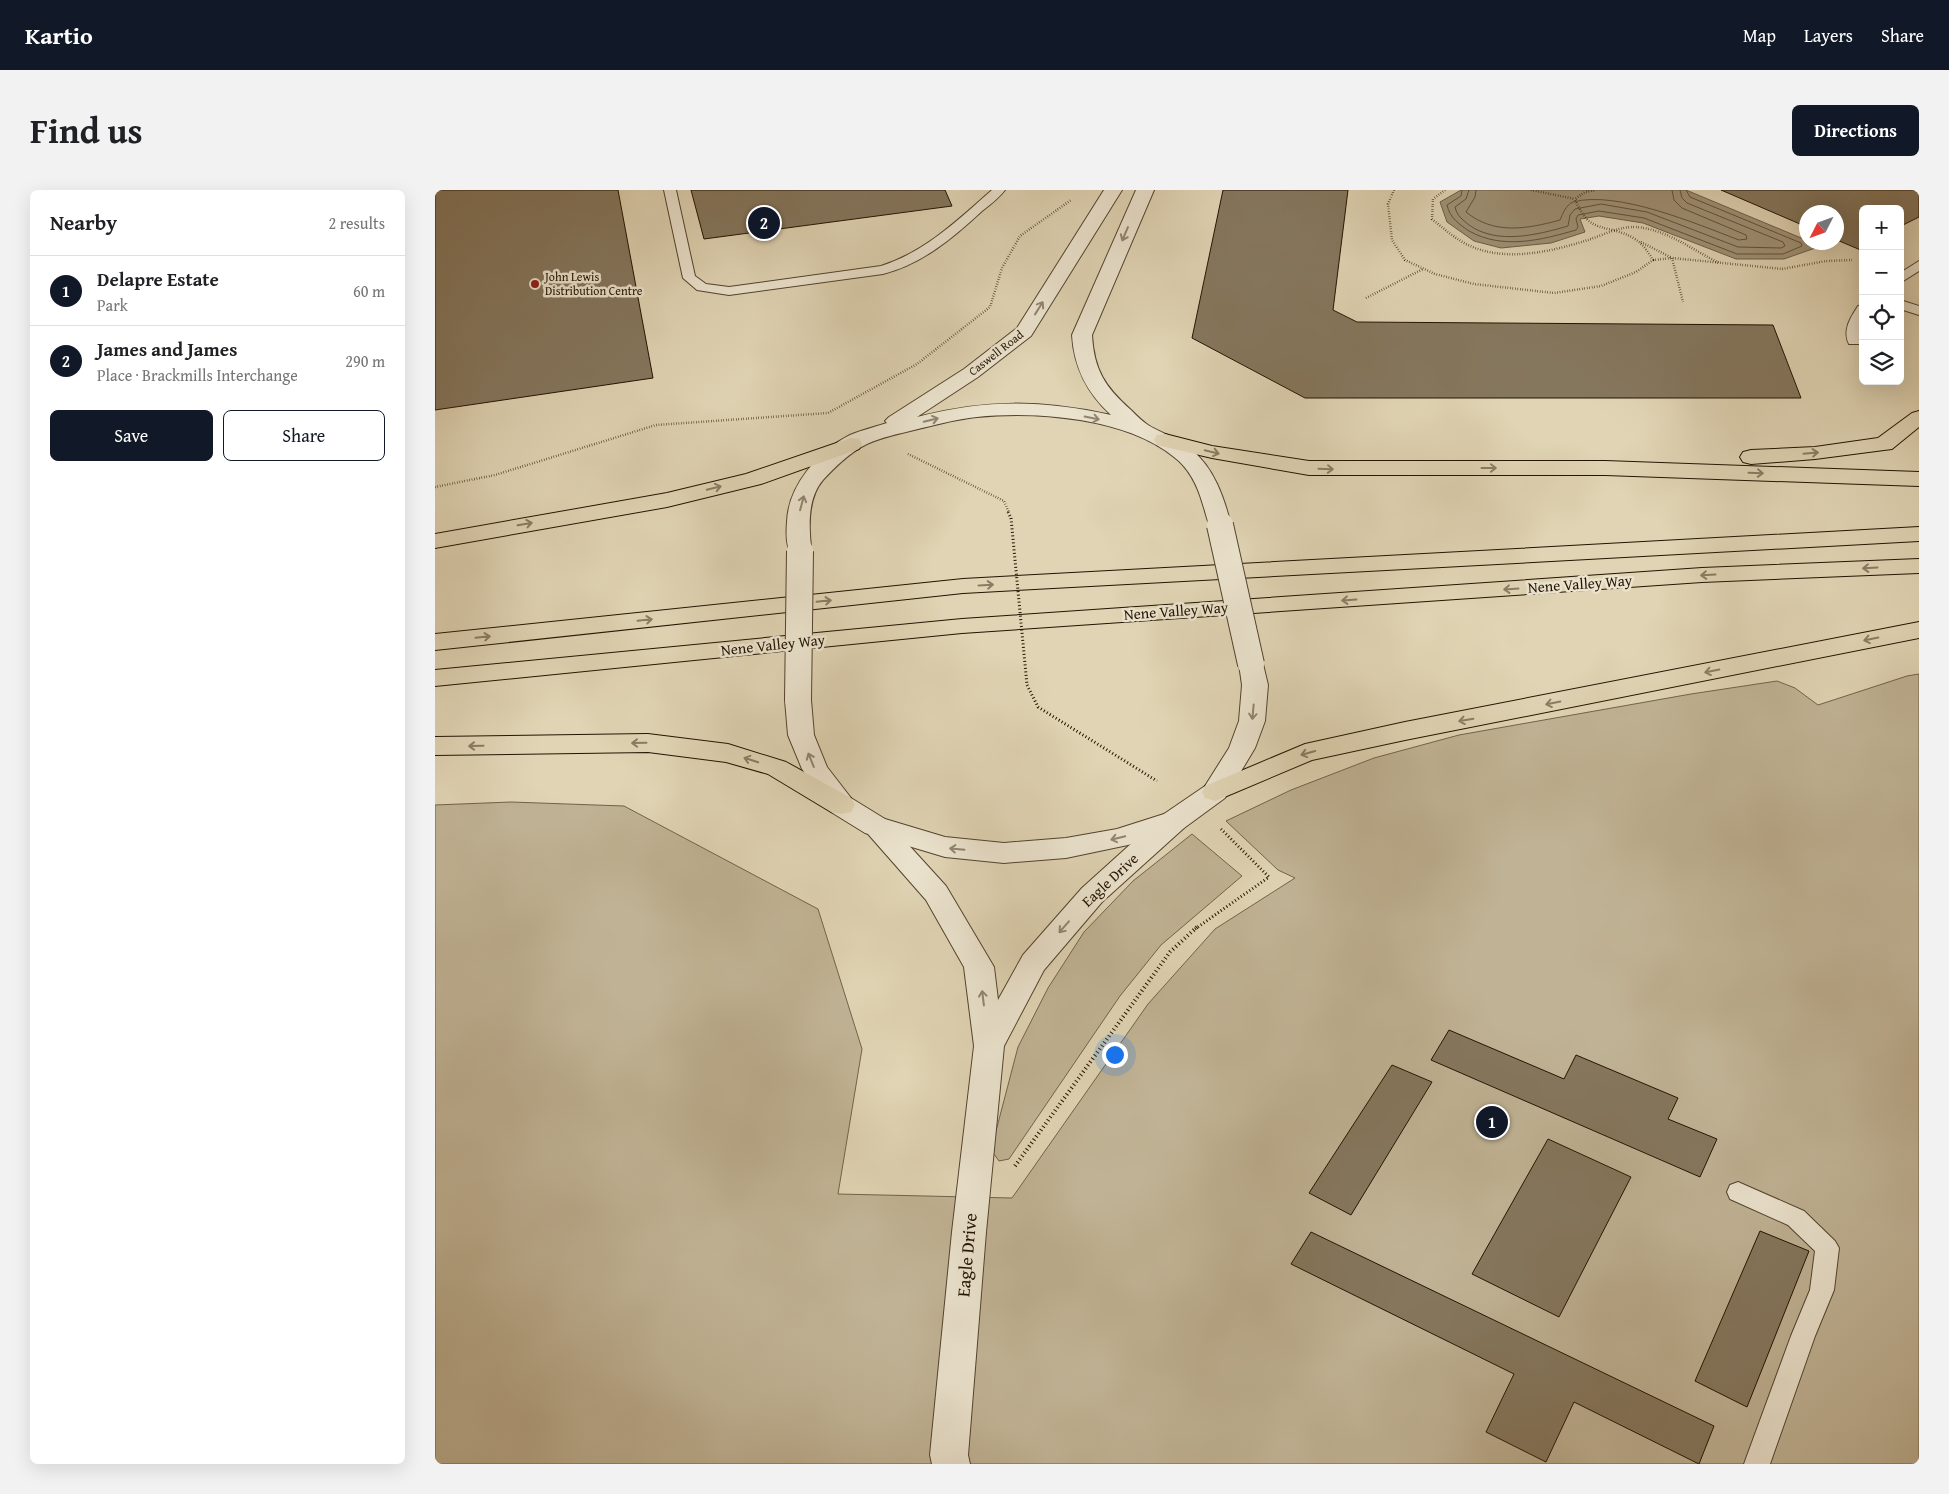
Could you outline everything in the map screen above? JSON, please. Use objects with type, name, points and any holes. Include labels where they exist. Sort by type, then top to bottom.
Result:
[{"type":"highway","points":[[1605,468],[1815,453],[1884,444],[1919,417]]},
{"type":"highway","points":[[1165,440],[1212,452],[1309,468],[1605,468],[1919,479]]},
{"type":"highway","points":[[435,541],[667,500],[753,479],[851,444]]},
{"type":"highway","points":[[435,642],[963,586],[1705,544],[1919,534]]},
{"type":"highway","name":"Nene Valley Way","points":[[435,678],[962,626],[1702,576],[1919,566]]},
{"type":"highway","points":[[1215,792],[1305,753],[1405,731],[1919,630]]},
{"type":"highway","points":[[435,746],[648,743],[728,753],[777,768],[841,805]]},
{"type":"street","name":"Caswell Road","points":[[878,432],[971,373],[1024,332],[1113,190]]},
{"type":"street","points":[[1138,427],[1113,405],[1096,385],[1086,368],[1081,353],[1082,335],[1145,190]]},
{"type":"street","points":[[985,410],[1056,411],[1138,427],[1165,440],[1182,452],[1198,470],[1210,488],[1220,525],[1255,685],[1252,721],[1242,748],[1215,792],[1175,821],[1118,838],[1066,848],[1004,853],[945,847],[875,826],[841,805],[815,770],[801,735],[797,700],[800,551],[797,526],[801,502],[808,485],[851,444],[878,432],[946,416],[985,410]]},
{"type":"street","name":"Eagle Drive","points":[[989,1046],[1033,963],[1092,896],[1175,821]]},
{"type":"street","name":"Eagle Drive","points":[[875,826],[936,893],[979,967],[989,1046],[969,1232],[949,1455],[951,1464]]},
{"type":"lane","points":[[670,190],[689,278],[702,287],[720,291],[883,270],[901,265],[925,251],[999,190]]},
{"type":"lane","points":[[1904,276],[1919,265]]},
{"type":"lane","points":[[1904,305],[1919,311]]},
{"type":"lane","points":[[1854,341],[1854,322],[1859,315]]},
{"type":"lane","points":[[1738,1192],[1796,1218],[1827,1248],[1822,1290],[1803,1336],[1757,1464]]},
{"type":"path","points":[[1394,190],[1388,204],[1392,240],[1405,260],[1435,274],[1474,284],[1554,293],[1601,286],[1636,272],[1653,260],[1672,258],[1782,269],[1825,261],[1853,260]]},
{"type":"path","points":[[1445,190],[1433,199],[1432,219],[1453,237],[1477,248],[1507,254],[1541,252],[1577,244],[1634,227],[1659,232],[1719,263]]},
{"type":"path","points":[[1531,190],[1575,199],[1585,192],[1595,190]]},
{"type":"path","points":[[435,487],[495,475],[657,425],[828,412],[917,364],[991,307],[1002,268],[1020,236],[1072,200],[1075,195]]},
{"type":"path","points":[[1575,199],[1579,213],[1596,228],[1617,231],[1672,258],[1683,302]]},
{"type":"path","points":[[1636,240],[1644,246],[1653,260]]},
{"type":"path","points":[[1366,298],[1424,269]]},
{"type":"path","points":[[905,452],[1005,501],[1011,518],[1027,685],[1038,707],[1157,781]]},
{"type":"path","points":[[1011,1171],[1170,952],[1197,926],[1269,877],[1221,829]]},
{"type":"shaded area","points":[[1919,674],[1919,1464],[435,1464],[435,805],[511,802],[624,806],[818,909],[862,1049],[838,1194],[1012,1198],[1148,1004],[1215,929],[1295,878],[1278,870],[1226,821],[1291,790],[1374,758],[1459,735],[1691,694],[1777,681],[1795,688],[1818,705],[1907,676]]},
{"type":"shaded area","points":[[1192,834],[1242,876],[1161,945],[1120,996],[1009,1159],[999,1161],[991,1150],[1018,1047],[1048,988],[1084,932],[1133,881]]},
{"type":"water","points":[[1461,190],[1686,190],[1799,237],[1799,250],[1810,250],[1784,259],[1736,259],[1643,223],[1599,216],[1580,219],[1585,232],[1551,243],[1501,248],[1474,241],[1447,222],[1440,202]]},
{"type":"building","name":"John Lewis Distribution Centre","points":[[435,190],[618,190],[653,378],[435,410]]},
{"type":"building","points":[[691,190],[945,190],[952,206],[704,239]]},
{"type":"building","points":[[1223,190],[1348,190],[1333,310],[1357,322],[1773,325],[1801,398],[1305,398],[1192,338]]},
{"type":"building","points":[[1721,190],[1915,190],[1919,192],[1919,217],[1904,224],[1904,205],[1859,205],[1859,249],[1844,243],[1844,205],[1799,205],[1799,224]]},
{"type":"building","points":[[1449,1030],[1564,1079],[1576,1055],[1678,1098],[1668,1119],[1717,1139],[1700,1177],[1431,1060]]},
{"type":"building","points":[[1392,1065],[1432,1082],[1351,1215],[1309,1193]]},
{"type":"building","points":[[1548,1139],[1631,1177],[1559,1317],[1472,1274]]},
{"type":"building","points":[[1760,1231],[1809,1251],[1747,1407],[1695,1381]]},
{"type":"building","points":[[1311,1232],[1714,1426],[1699,1464],[1574,1402],[1546,1462],[1486,1432],[1514,1374],[1291,1264]]},
{"type":"place","name":"James and James","points":[[764,223]]},
{"type":"place","name":"John Lewis Distribution Centre","points":[[535,284]]},
{"type":"place","name":"Delapre Estate","points":[[1492,1122]]}]
